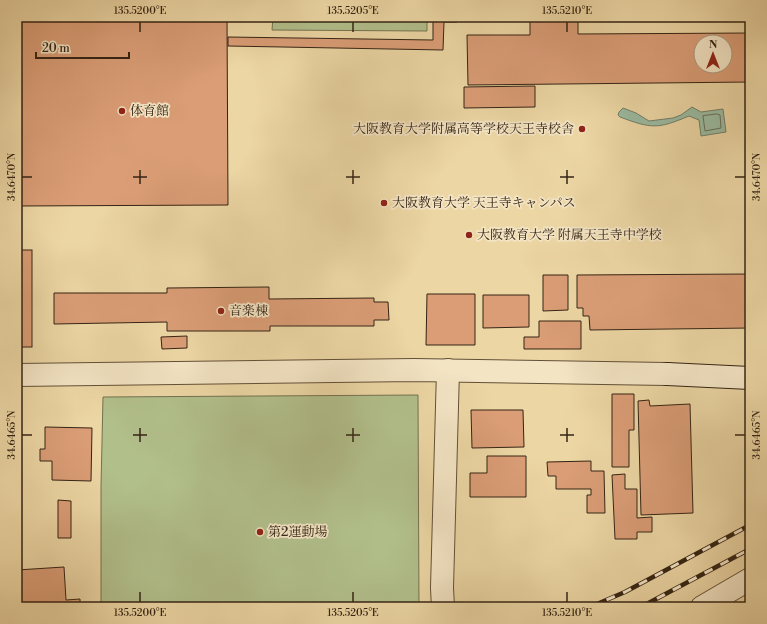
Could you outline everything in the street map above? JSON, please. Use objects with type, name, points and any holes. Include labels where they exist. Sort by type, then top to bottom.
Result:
[{"type":"street","points":[[443,607],[442,588],[448,370]]},
{"type":"street","points":[[17,375],[448,370],[667,374],[750,378]]},
{"type":"street","points":[[702,607],[750,579]]},
{"type":"shaded area","points":[[273,17],[427,17],[427,31],[272,30]]},
{"type":"shaded area","name":"第2運動場","points":[[418,395],[419,607],[101,607],[103,397]]},
{"type":"water","points":[[692,107],[701,112],[723,109],[726,132],[701,136],[699,120],[689,116],[670,123],[655,126],[640,124],[618,115],[623,108],[636,113],[649,121],[673,118],[681,115]]},
{"type":"building","name":"体育館","points":[[17,17],[227,17],[228,205],[17,206]]},
{"type":"building","points":[[433,17],[457,17],[457,22],[444,22],[443,50],[228,46],[228,37],[433,40]]},
{"type":"building","points":[[530,17],[578,17],[578,34],[750,33],[750,82],[468,85],[467,35],[530,35]]},
{"type":"building","points":[[535,86],[535,107],[464,108],[464,87]]},
{"type":"building","points":[[17,250],[32,250],[32,347],[17,347]]},
{"type":"building","points":[[750,274],[750,328],[590,330],[589,316],[583,316],[583,308],[577,308],[577,275]]},
{"type":"building","points":[[543,275],[568,275],[568,310],[543,311]]},
{"type":"building","name":"音楽棟","points":[[269,287],[269,299],[374,298],[374,302],[388,302],[389,320],[374,320],[374,326],[270,326],[270,331],[167,331],[167,322],[54,324],[54,293],[167,293],[167,288]]},
{"type":"building","points":[[427,294],[475,294],[475,345],[426,345]]},
{"type":"building","points":[[483,295],[529,295],[529,327],[483,328]]},
{"type":"building","points":[[539,321],[581,321],[581,349],[524,349],[524,337],[539,337]]},
{"type":"building","points":[[187,336],[187,348],[162,349],[161,337]]},
{"type":"building","points":[[612,394],[634,394],[634,430],[629,430],[629,467],[612,467]]},
{"type":"building","points":[[649,400],[650,406],[690,404],[693,513],[641,515],[638,401]]},
{"type":"building","points":[[471,410],[523,410],[524,447],[472,448]]},
{"type":"building","points":[[45,427],[92,428],[91,481],[52,480],[52,461],[40,461],[40,449],[45,449]]},
{"type":"building","points":[[487,456],[526,456],[526,497],[470,497],[470,473],[487,473]]},
{"type":"building","points":[[591,461],[591,471],[604,471],[605,513],[587,513],[587,495],[591,495],[591,489],[556,489],[556,476],[548,476],[547,462]]},
{"type":"building","points":[[625,474],[625,489],[637,489],[637,518],[652,517],[652,532],[637,532],[637,539],[615,539],[612,475]]},
{"type":"building","points":[[58,500],[71,501],[71,538],[58,538]]},
{"type":"building","points":[[64,567],[66,600],[80,599],[80,607],[17,607],[17,570]]},
{"type":"railway","points":[[590,607],[625,592],[750,525]]},
{"type":"railway","points":[[641,607],[750,549]]},
{"type":"place","name":"体育館","points":[[122,111]]},
{"type":"place","name":"大阪教育大学附属高等学校天王寺校舎","points":[[582,129]]},
{"type":"place","name":"大阪教育大学 天王寺キャンパス","points":[[384,203]]},
{"type":"place","name":"大阪教育大学 附属天王寺中学校","points":[[469,235]]},
{"type":"place","name":"音楽棟","points":[[221,311]]},
{"type":"place","name":"第2運動場","points":[[260,532]]}]
